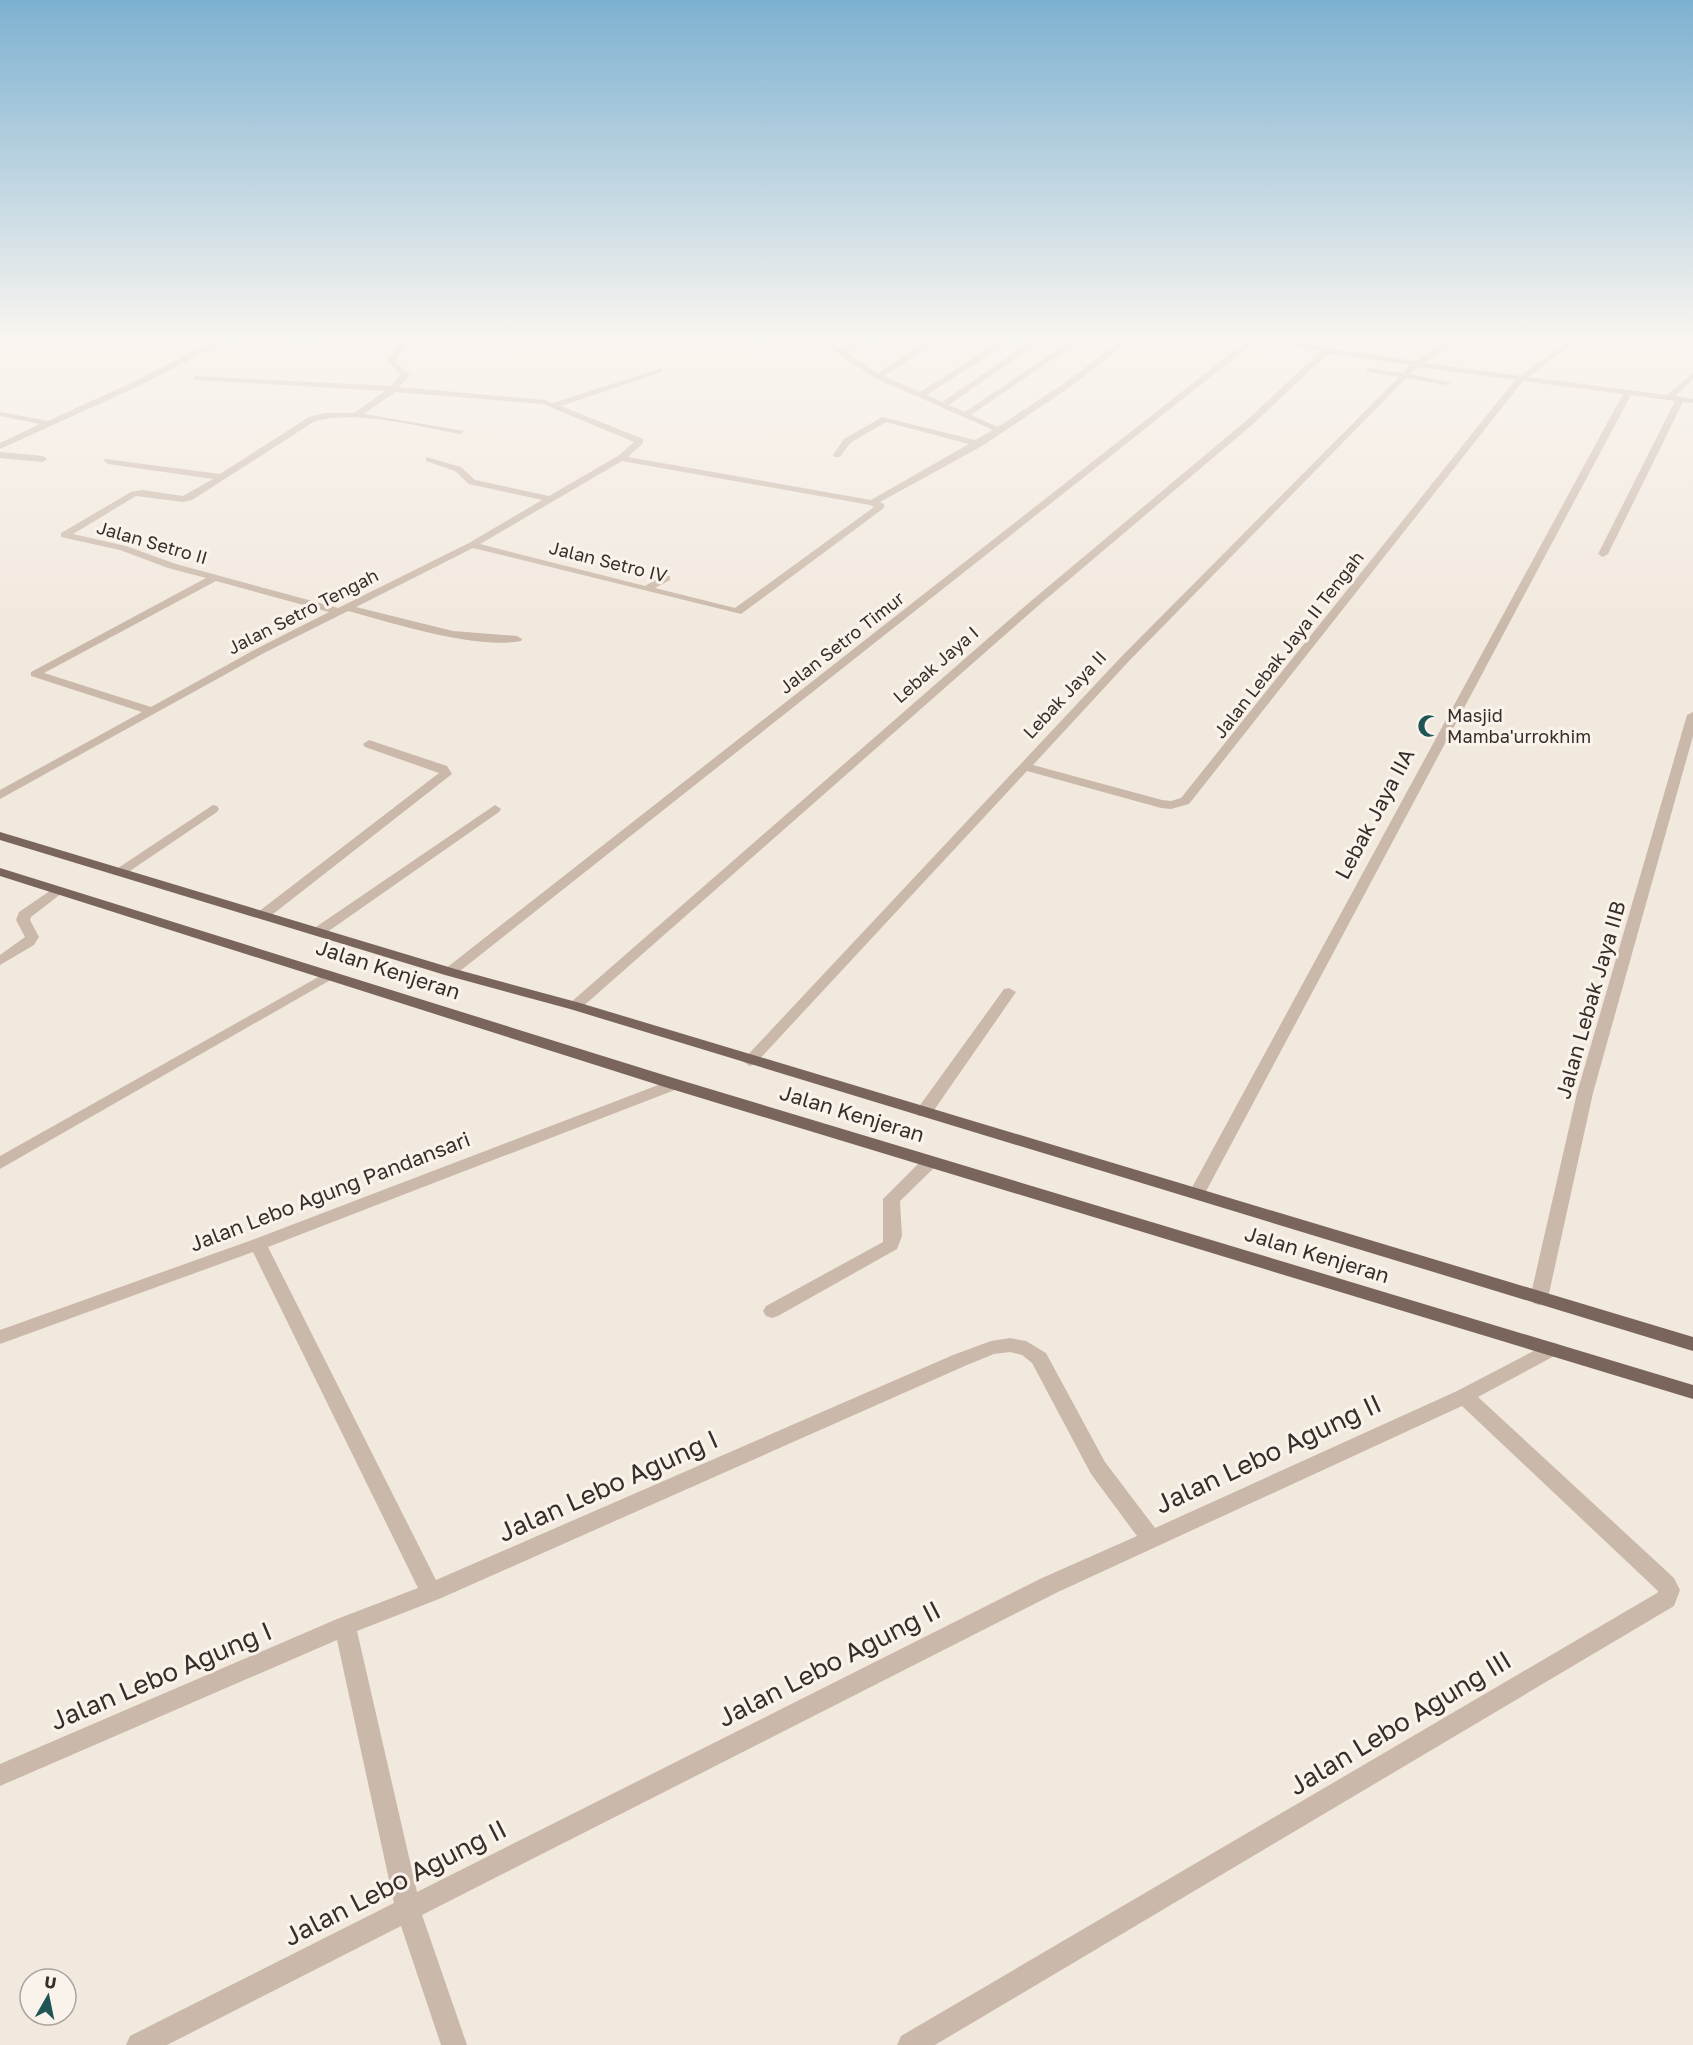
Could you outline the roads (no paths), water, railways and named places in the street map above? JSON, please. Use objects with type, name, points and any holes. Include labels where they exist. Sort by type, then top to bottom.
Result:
[{"type":"main road","name":"Jalan Kenjeran","points":[[0,836],[450,972],[575,1006],[1693,1344]]},
{"type":"main road","name":"Jalan Kenjeran","points":[[0,872],[674,1084],[1693,1392]]},
{"type":"street","points":[[0,446],[31,432]]},
{"type":"street","name":"Jalan Setro II","points":[[289,432],[183,499],[142,493],[134,494],[64,535],[135,552],[214,578],[344,610],[484,639],[517,639]]},
{"type":"street","points":[[621,458],[640,441],[623,432]]},
{"type":"street","points":[[837,456],[847,441],[862,432]]},
{"type":"street","points":[[936,432],[979,444]]},
{"type":"street","points":[[621,458],[872,503],[979,444],[996,432]]},
{"type":"street","name":"Jalan Setro Timur","points":[[450,972],[1130,432]]},
{"type":"street","name":"Lebak Jaya I","points":[[575,1006],[1035,603],[1238,432]]},
{"type":"street","name":"Lebak Jaya II","points":[[750,1060],[1126,658],[1349,432]]},
{"type":"street","name":"Jalan Lebak Jaya II Tengah","points":[[1026,767],[1161,804],[1171,805],[1185,801],[1478,432]]},
{"type":"street","name":"Lebak Jaya IIA","points":[[1197,1194],[1607,432]]},
{"type":"street","points":[[1603,554],[1664,432]]},
{"type":"street","points":[[0,455],[43,459]]},
{"type":"street","name":"Jalan Setro Tengah","points":[[0,795],[260,651],[472,545],[621,458]]},
{"type":"street","points":[[429,459],[458,469],[472,482],[550,499]]},
{"type":"street","points":[[108,461],[220,477]]},
{"type":"street","name":"Jalan Setro IV","points":[[472,545],[736,612],[880,508],[879,504],[872,503]]},
{"type":"street","points":[[152,711],[35,674],[214,578]]},
{"type":"street","points":[[648,590],[666,578]]},
{"type":"street","name":"Jalan Lebak Jaya IIB","points":[[1539,1298],[1585,1093],[1693,715]]},
{"type":"street","points":[[263,915],[446,774],[443,769],[369,744]]},
{"type":"street","points":[[119,872],[213,809]]},
{"type":"street","points":[[318,932],[495,809]]},
{"type":"street","points":[[0,961],[29,942],[32,937],[23,920],[24,915],[57,890]]},
{"type":"street","points":[[0,1163],[329,975]]},
{"type":"street","points":[[924,1112],[1009,992]]},
{"type":"street","name":"Jalan Lebo Agung Pandansari","points":[[0,1337],[258,1244],[674,1084]]},
{"type":"street","points":[[772,1311],[891,1245],[893,1236],[891,1199],[930,1162]]},
{"type":"street","points":[[258,1244],[431,1592]]},
{"type":"street","name":"Jalan Lebo Agung I","points":[[0,1774],[345,1626],[431,1592],[1001,1344],[1017,1344],[1030,1350],[1039,1358],[1098,1468],[1151,1539]]},
{"type":"street","name":"Jalan Lebo Agung II","points":[[139,2045],[1050,1585],[1464,1396],[1551,1349]]},
{"type":"street","name":"Jalan Lebo Agung III","points":[[910,2045],[1666,1599],[1669,1590],[1666,1585],[1464,1396]]},
{"type":"street","points":[[345,1626],[408,1909],[454,2045]]},
{"type":"place","name":"Masjid Mamba'urrokhim","points":[[1429,726]]}]
